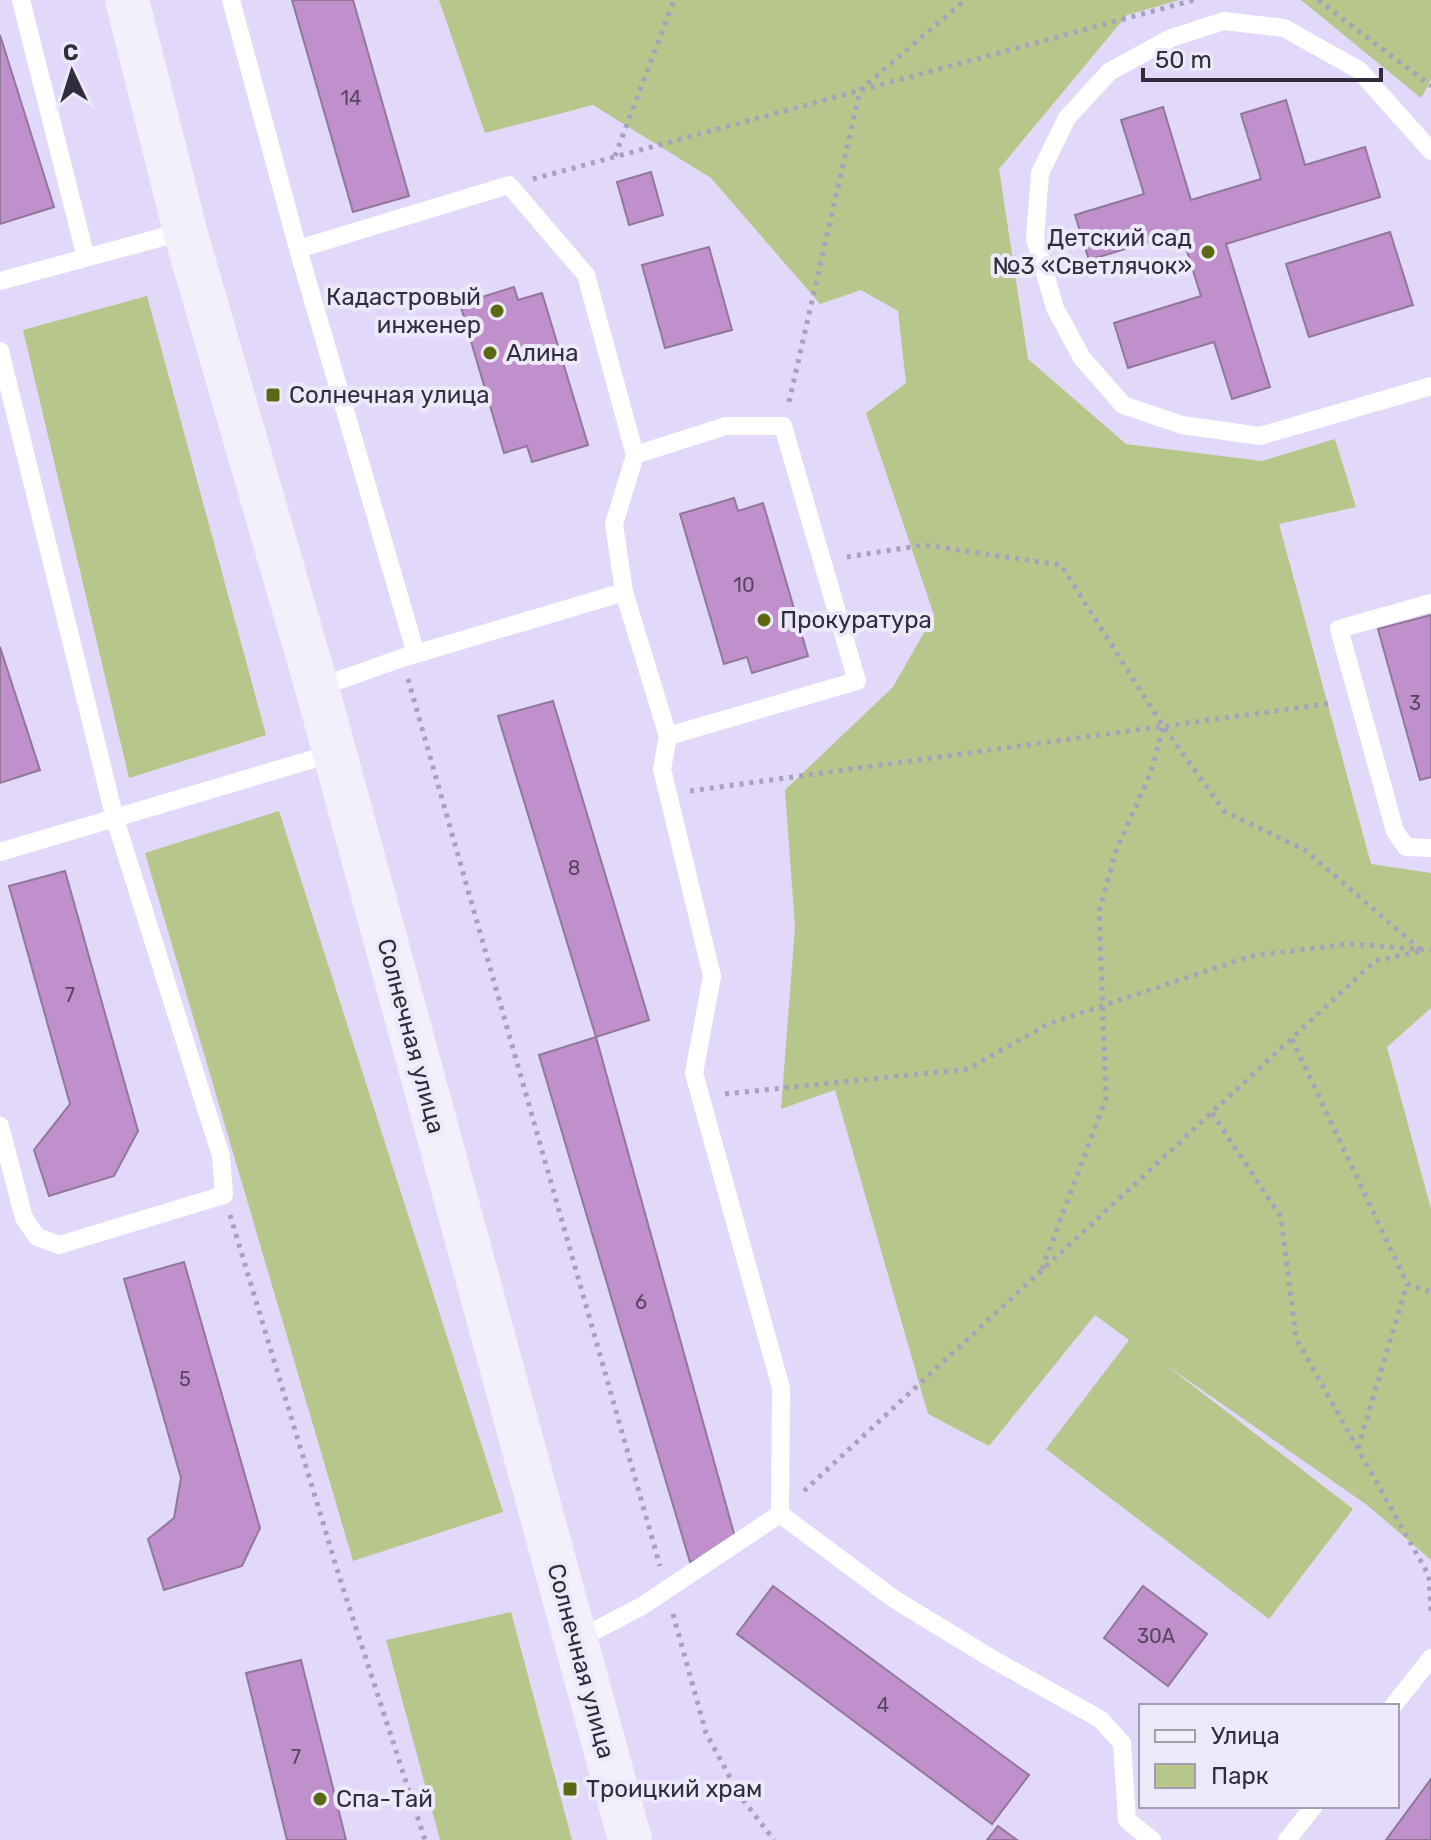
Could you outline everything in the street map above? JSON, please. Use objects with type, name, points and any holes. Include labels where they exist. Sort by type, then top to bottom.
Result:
[{"type":"main road","name":"Солнечная улица","points":[[127,0],[185,231],[317,688],[630,1840]]},
{"type":"lane","points":[[21,0],[86,258]]},
{"type":"lane","points":[[231,0],[409,656]]},
{"type":"lane","points":[[1431,151],[1359,70],[1284,28],[1224,21],[1171,38],[1109,72],[1067,118],[1040,173],[1035,239],[1055,308],[1082,358],[1123,405],[1182,425],[1260,436],[1431,386]]},
{"type":"lane","points":[[298,249],[509,185],[586,275],[635,455],[614,524],[624,592],[668,736],[662,769],[712,976],[694,1073],[781,1388],[780,1514]]},
{"type":"lane","points":[[0,281],[185,231]]},
{"type":"lane","points":[[0,351],[115,819],[221,1156],[224,1195],[59,1245],[37,1237],[24,1218],[0,1126]]},
{"type":"lane","points":[[635,455],[726,426],[783,426],[857,681],[668,736]]},
{"type":"lane","points":[[317,688],[409,656],[624,592]]},
{"type":"lane","points":[[1431,603],[1339,629],[1395,831],[1406,847],[1431,848]]},
{"type":"lane","points":[[0,852],[334,753]]},
{"type":"lane","points":[[575,1641],[642,1606],[780,1514]]},
{"type":"lane","points":[[780,1514],[894,1599],[1100,1719],[1122,1743],[1127,1820],[1152,1840]]},
{"type":"lane","points":[[1395,1704],[1431,1658]]},
{"type":"lane","points":[[1287,1840],[1312,1808]]},
{"type":"path","points":[[615,156],[674,0]]},
{"type":"path","points":[[783,426],[860,90],[965,0]]},
{"type":"path","points":[[509,185],[1194,0]]},
{"type":"path","points":[[1318,0],[1431,86]]},
{"type":"path","points":[[822,561],[924,545],[1061,565],[1163,726],[1224,811],[1305,850],[1422,951]]},
{"type":"path","points":[[409,656],[706,1733],[740,1796],[774,1840]]},
{"type":"path","points":[[667,794],[1359,699]]},
{"type":"path","points":[[1041,1271],[1106,1098],[1099,911],[1116,851],[1151,772],[1163,726]]},
{"type":"path","points":[[701,1097],[968,1069],[1048,1024],[1251,956],[1349,944],[1422,951]]},
{"type":"path","points":[[780,1514],[1375,961],[1431,950]]},
{"type":"path","points":[[1292,1039],[1407,1284],[1357,1448]]},
{"type":"path","points":[[1212,1113],[1281,1217],[1296,1338],[1429,1576],[1431,1612]]},
{"type":"path","points":[[224,1195],[340,1579],[425,1840]]},
{"type":"path","points":[[1407,1284],[1431,1292]]},
{"type":"green space","points":[[439,0],[1179,0],[1127,15],[999,169],[1028,359],[1126,444],[1262,461],[1335,439],[1356,507],[1279,524],[1371,864],[1431,873],[1431,1008],[1387,1047],[1431,1209],[1431,1560],[1367,1505],[1166,1365],[1353,1509],[1269,1619],[1046,1449],[1129,1340],[1095,1315],[989,1446],[928,1414],[835,1090],[781,1109],[795,927],[785,790],[893,687],[934,615],[866,413],[906,383],[898,311],[861,290],[820,304],[711,178],[593,105],[485,133]]},
{"type":"green space","points":[[1301,0],[1431,0],[1431,80],[1421,98]]},
{"type":"green space","points":[[147,296],[266,735],[129,778],[23,330]]},
{"type":"green space","points":[[279,811],[503,1512],[353,1561],[145,853]]},
{"type":"green space","points":[[511,1612],[572,1840],[440,1840],[386,1640]]},
{"type":"building","points":[[292,0],[353,0],[409,196],[353,212]]},
{"type":"building","points":[[0,35],[54,207],[0,224]]},
{"type":"building","name":"Детский сад №3 «Светлячок»","points":[[1286,100],[1305,165],[1365,147],[1380,197],[1226,244],[1270,387],[1232,399],[1214,342],[1128,368],[1114,323],[1201,296],[1181,232],[1089,260],[1075,215],[1144,194],[1121,120],[1163,107],[1191,200],[1261,179],[1241,114]]},
{"type":"building","points":[[651,172],[663,215],[629,225],[617,182]]},
{"type":"building","points":[[1390,232],[1413,305],[1309,337],[1286,264]]},
{"type":"building","points":[[709,247],[732,330],[665,348],[642,265]]},
{"type":"building","points":[[514,287],[518,300],[542,293],[588,445],[532,462],[527,446],[504,453],[460,304]]},
{"type":"building","points":[[734,498],[738,511],[763,503],[808,656],[752,673],[747,657],[724,664],[680,514]]},
{"type":"building","points":[[1431,615],[1431,777],[1420,780],[1378,629]]},
{"type":"building","points":[[0,647],[40,770],[0,783]]},
{"type":"building","points":[[553,701],[649,1020],[596,1037],[498,716]]},
{"type":"building","points":[[65,871],[138,1131],[114,1176],[49,1196],[34,1150],[70,1104],[9,886]]},
{"type":"building","points":[[596,1037],[738,1548],[690,1562],[539,1055]]},
{"type":"building","points":[[184,1262],[260,1528],[242,1566],[164,1590],[148,1539],[174,1518],[181,1478],[124,1279]]},
{"type":"building","points":[[773,1586],[1029,1775],[992,1824],[737,1634]]},
{"type":"building","points":[[1143,1586],[1207,1634],[1168,1686],[1104,1638]]},
{"type":"building","points":[[301,1660],[346,1840],[287,1840],[246,1673]]},
{"type":"building","points":[[1431,1779],[1431,1840],[1386,1840]]},
{"type":"building","points":[[998,1826],[1017,1840],[987,1840]]},
{"type":"place","name":"Детский сад №3 «Светлячок»","points":[[1208,252]]},
{"type":"place","name":"Кадастровый инженер","points":[[497,311]]},
{"type":"place","name":"Алина","points":[[490,353]]},
{"type":"place","name":"Солнечная улица","points":[[273,395]]},
{"type":"place","name":"Прокуратура","points":[[764,620]]},
{"type":"place","name":"Троицкий храм","points":[[570,1789]]},
{"type":"place","name":"Спа-Тай","points":[[320,1799]]}]
